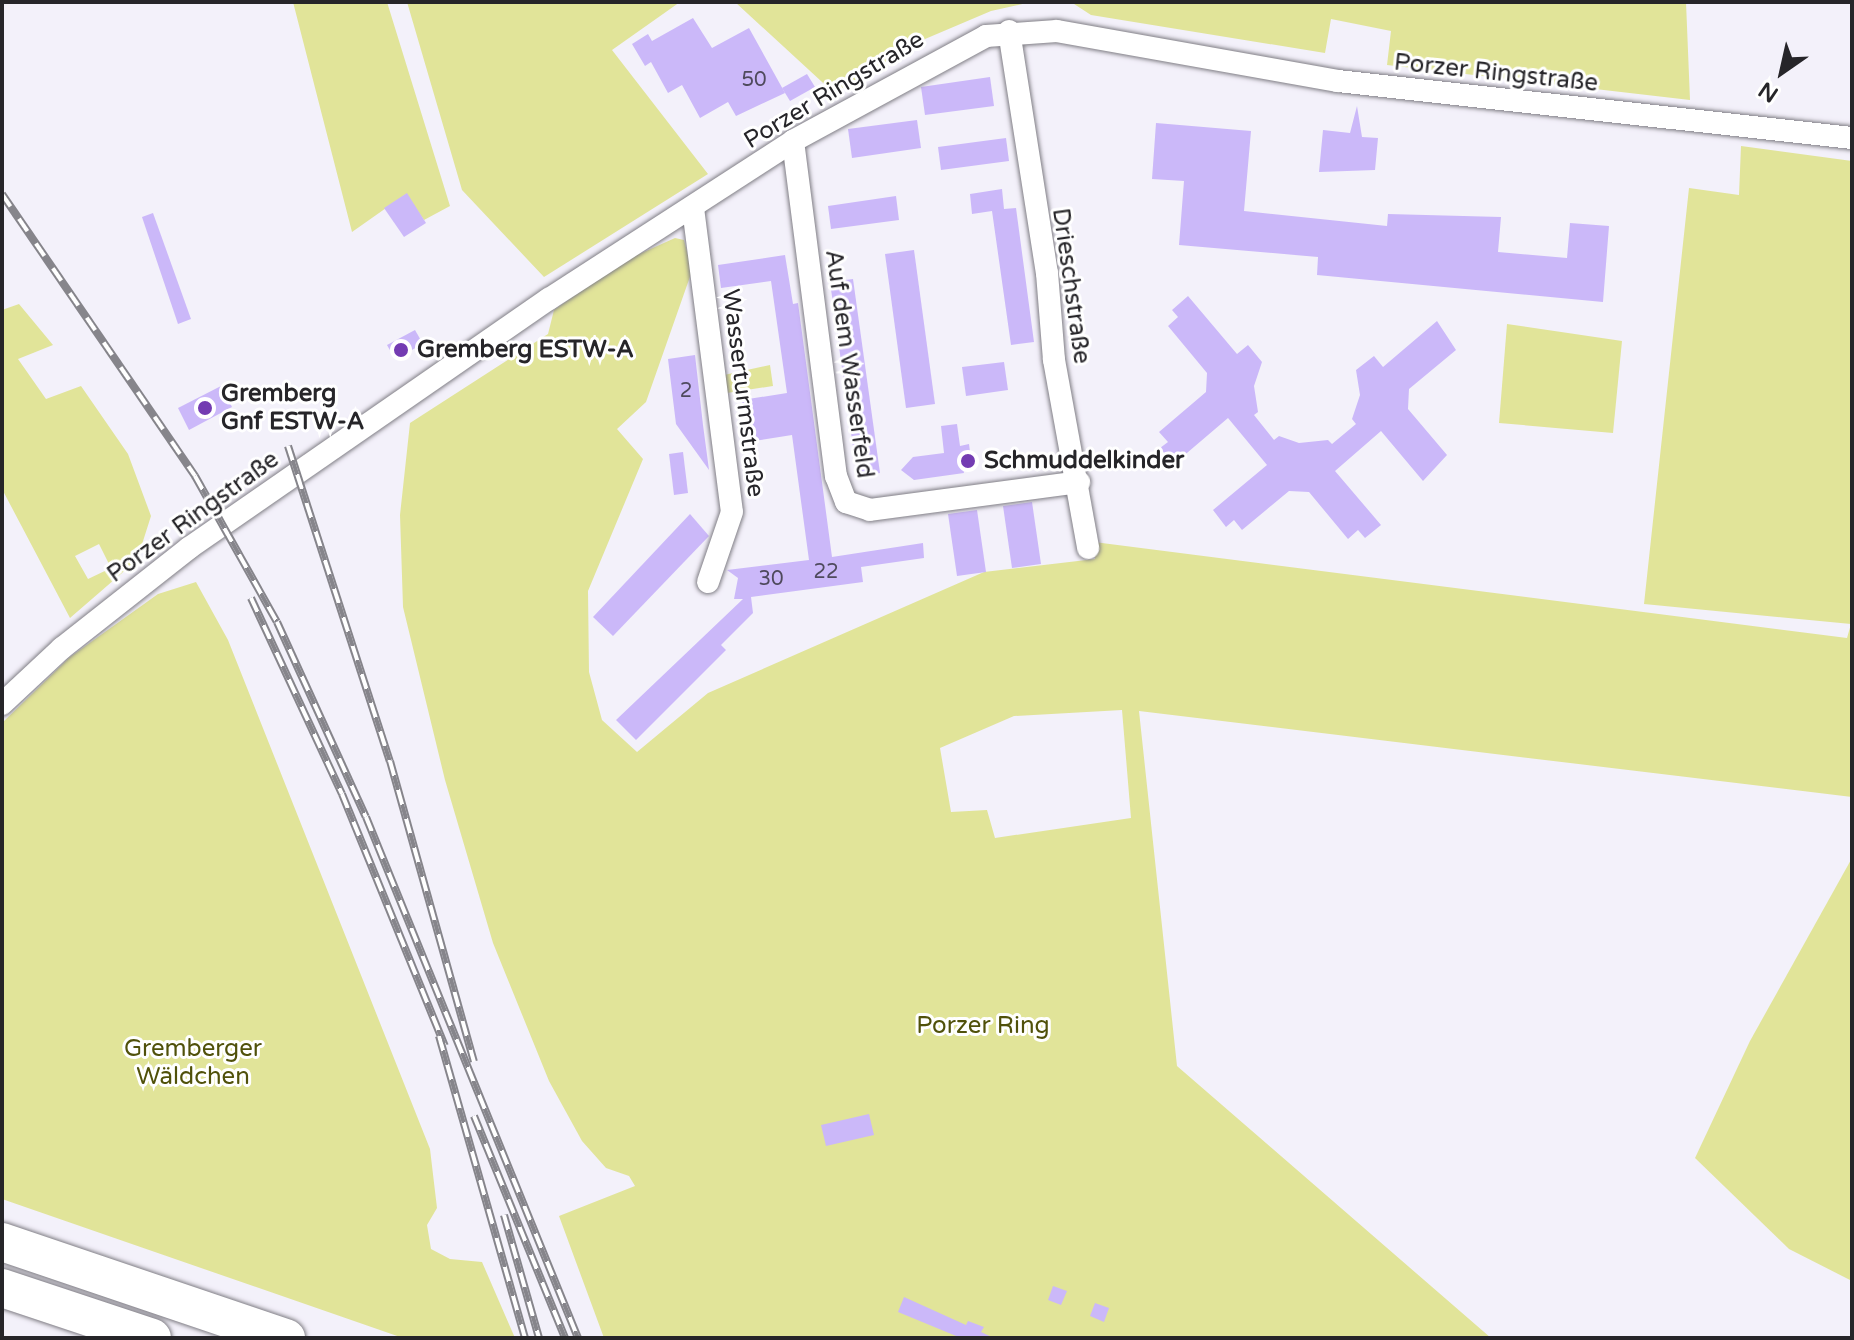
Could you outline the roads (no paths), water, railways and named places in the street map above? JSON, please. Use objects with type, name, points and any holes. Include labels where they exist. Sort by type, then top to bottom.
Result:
[{"type":"highway","points":[[2,1242],[286,1338]]},
{"type":"highway","points":[[2,1288],[152,1338]]},
{"type":"street","name":"Porzer Ringstraße","points":[[2,704],[62,648],[204,536],[549,299],[793,141],[955,49],[1009,31],[1057,31],[1354,83],[1852,138]]},
{"type":"street","name":"Drieschstraße","points":[[1009,31],[1047,273],[1054,360],[1079,482],[1088,548]]},
{"type":"street","name":"Auf dem Wasserfeld","points":[[793,141],[834,463],[846,502],[870,510],[1079,482]]},
{"type":"street","name":"Wasserturmstraße","points":[[693,208],[732,512],[708,582]]},
{"type":"railway","points":[[2,194],[195,476],[277,622],[366,817],[578,1338]]},
{"type":"railway","points":[[288,446],[390,761],[474,1061]]},
{"type":"railway","points":[[251,598],[342,794],[445,1046]]},
{"type":"railway","points":[[439,1036],[525,1338]]},
{"type":"railway","points":[[474,1116],[565,1338]]},
{"type":"railway","points":[[504,1215],[539,1338]]},
{"type":"place","name":"Gremberg ESTW-A","points":[[401,350]]},
{"type":"place","name":"Gremberg Gnf ESTW-A","points":[[205,408]]},
{"type":"place","name":"Schmuddelkinder","points":[[968,461]]},
{"type":"park label","name":"Porzer Ring","points":[[983,1026]]},
{"type":"park label","name":"Gremberger Wäldchen","points":[[193,1063]]}]
